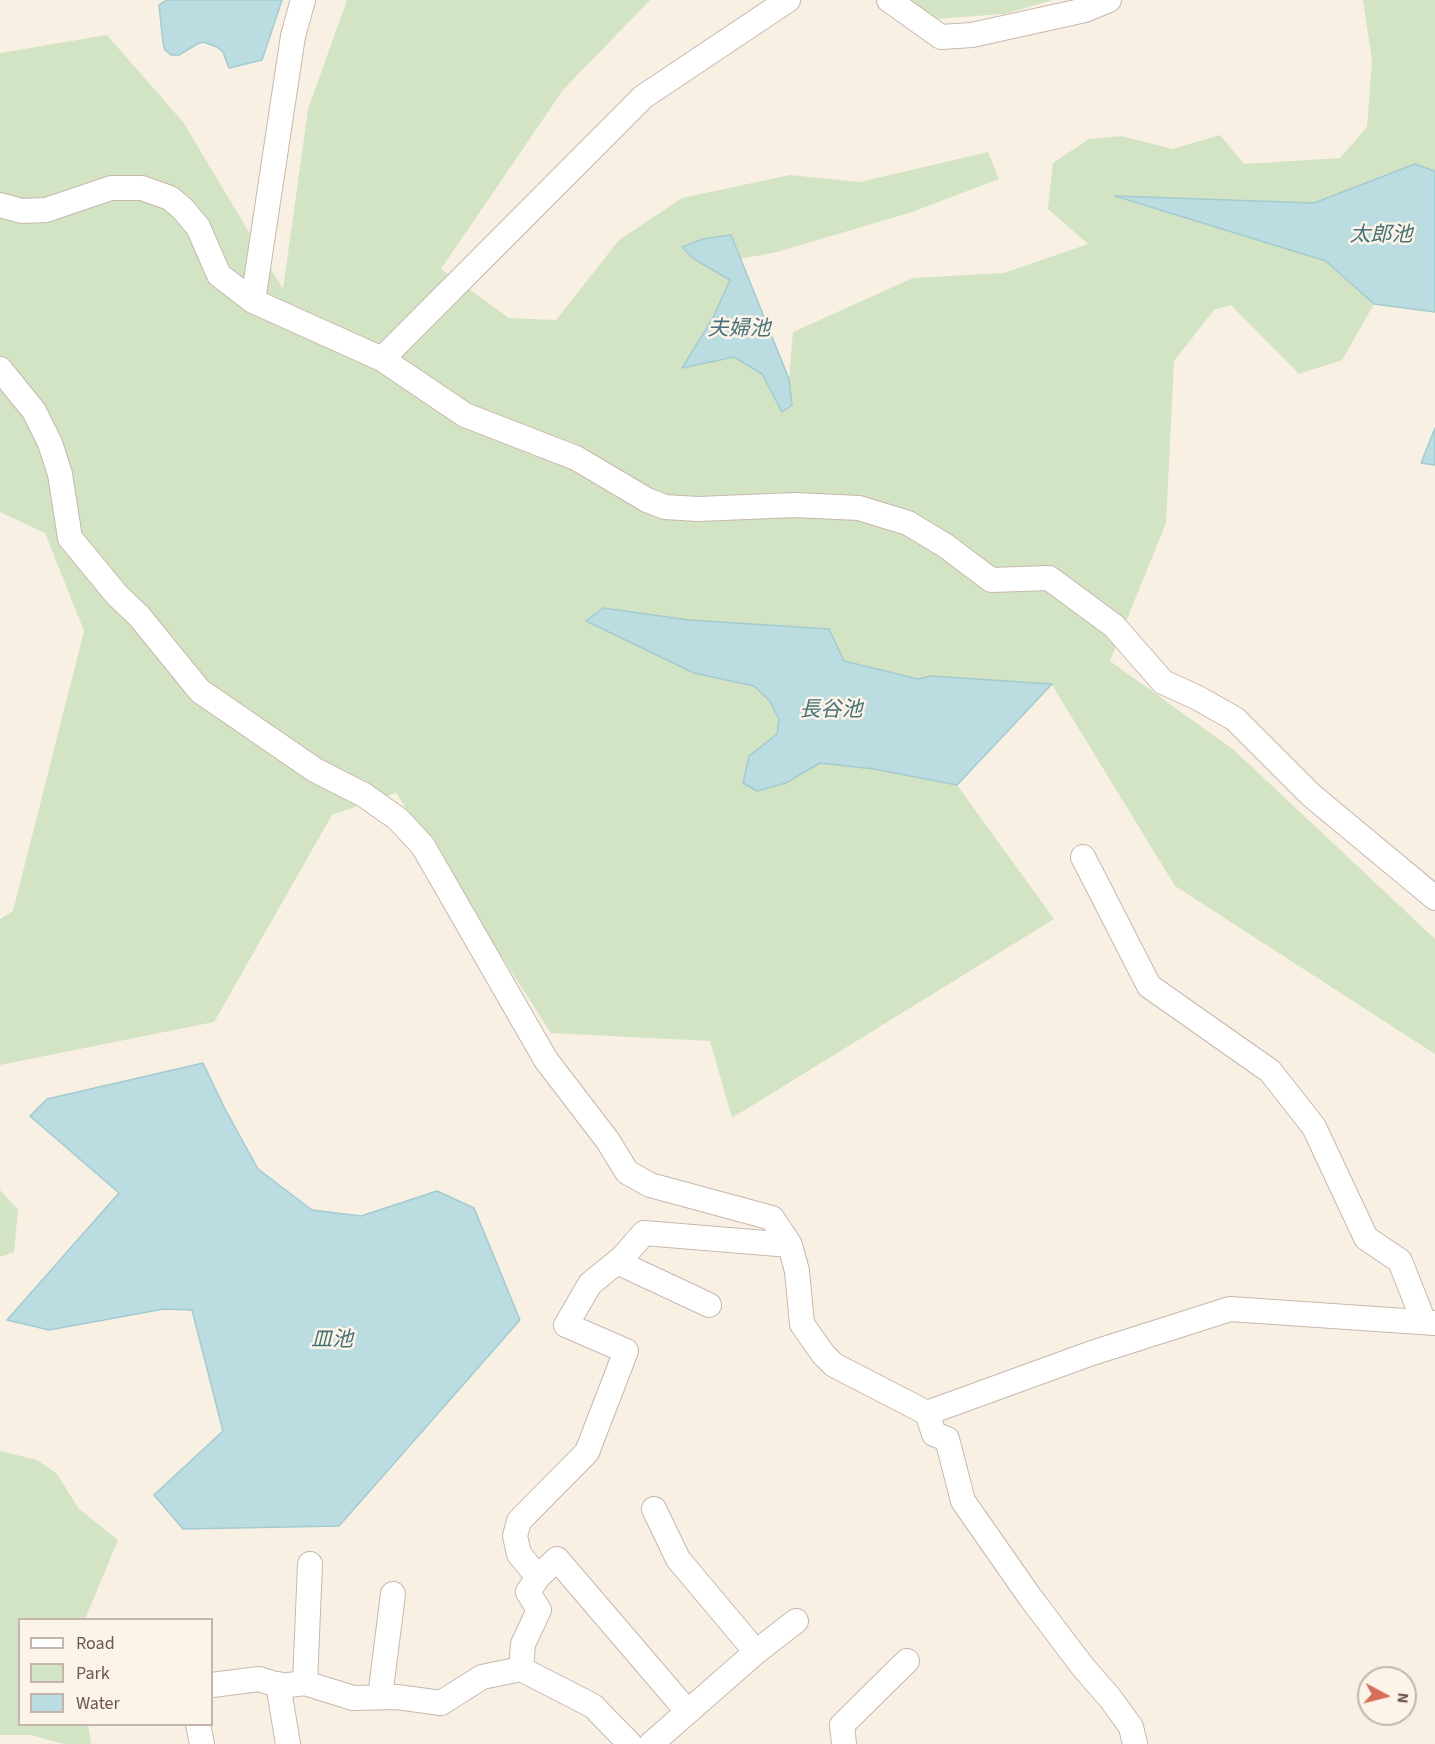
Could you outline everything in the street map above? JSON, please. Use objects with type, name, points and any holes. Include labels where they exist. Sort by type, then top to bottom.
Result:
[{"type":"street","points":[[253,301],[293,36],[303,0]]},
{"type":"street","points":[[382,359],[643,97],[788,0]]},
{"type":"street","points":[[889,0],[941,37],[972,35],[1084,10],[1109,0]]},
{"type":"street","points":[[0,206],[22,211],[46,210],[111,188],[142,188],[170,198],[183,209],[198,227],[219,275],[253,301],[382,359],[465,415],[576,458],[647,500],[665,507],[698,509],[795,505],[859,508],[908,523],[946,546],[991,580],[1049,578],[1114,626],[1163,682],[1235,719],[1311,795],[1435,898]]},
{"type":"street","points":[[0,369],[34,411],[50,443],[60,474],[70,538],[117,595],[139,616],[200,691],[315,770],[364,795],[399,819],[423,846],[546,1060],[608,1141],[627,1172],[650,1185],[771,1218],[790,1245],[797,1271],[802,1324],[823,1354],[834,1365],[927,1413],[934,1434],[947,1439],[963,1502],[1030,1597],[1131,1727],[1135,1744]]},
{"type":"street","points":[[927,1413],[1092,1353],[1230,1309],[1430,1322],[1400,1261],[1366,1238],[1314,1127],[1270,1071],[1149,986],[1083,857]]},
{"type":"street","points":[[538,1577],[519,1554],[515,1536],[519,1521],[587,1452],[626,1351],[566,1325],[590,1284],[617,1262],[644,1233],[790,1245]]},
{"type":"street","points":[[617,1262],[708,1305]]},
{"type":"street","points":[[654,1509],[678,1559],[756,1652]]},
{"type":"street","points":[[521,1669],[523,1644],[539,1610],[528,1592],[538,1577],[557,1559],[687,1711]]},
{"type":"street","points":[[305,1683],[310,1564]]},
{"type":"street","points":[[380,1697],[393,1594]]},
{"type":"street","points":[[651,1744],[756,1652],[796,1621]]},
{"type":"street","points":[[844,1744],[842,1725],[907,1661]]},
{"type":"street","points":[[213,1685],[259,1679],[278,1683],[281,1686],[305,1683],[353,1698],[397,1697],[441,1702],[482,1677],[521,1669],[593,1706],[630,1744]]},
{"type":"street","points":[[278,1683],[288,1744]]},
{"type":"street","points":[[198,1726],[202,1744]]},
{"type":"green space","points":[[347,0],[650,0],[563,90],[441,269],[509,318],[556,320],[619,240],[682,198],[790,175],[860,182],[988,152],[999,179],[912,212],[777,252],[740,259],[731,235],[714,269],[731,280],[713,318],[683,368],[734,357],[762,374],[792,405],[789,379],[793,332],[913,278],[1004,273],[1088,244],[1048,209],[1053,163],[1089,139],[1121,136],[1173,149],[1220,135],[1244,164],[1340,158],[1367,127],[1372,61],[1363,0],[1435,0],[1435,171],[1415,164],[1314,203],[1118,196],[1326,261],[1374,304],[1342,360],[1299,374],[1231,305],[1214,310],[1174,361],[1166,523],[1110,661],[1234,750],[1435,939],[1435,1054],[1175,886],[1052,685],[957,785],[1054,919],[732,1118],[710,1041],[551,1033],[396,793],[332,815],[214,1022],[0,1065],[0,919],[13,911],[84,631],[45,533],[0,512],[0,53],[107,35],[183,122],[283,289],[308,109]]},
{"type":"green space","points":[[909,0],[1053,0],[1004,14],[935,19]]},
{"type":"green space","points":[[0,1190],[18,1210],[14,1252],[0,1257]]},
{"type":"green space","points":[[0,1451],[37,1460],[57,1474],[79,1509],[118,1540],[85,1618],[18,1618],[18,1726],[88,1726],[91,1744],[64,1744],[30,1735],[0,1735]]},
{"type":"water","points":[[167,0],[282,0],[262,60],[229,68],[223,52],[203,42],[179,55],[171,55],[165,50],[159,5]]},
{"type":"water","name":"太郎池","points":[[1415,164],[1435,171],[1435,312],[1374,304],[1326,261],[1115,196],[1314,203]]},
{"type":"water","name":"夫婦池","points":[[731,235],[789,379],[792,405],[782,412],[762,374],[734,357],[682,368],[713,318],[730,280],[694,259],[682,247],[703,239]]},
{"type":"water","points":[[1435,428],[1435,465],[1421,463]]},
{"type":"water","name":"長谷池","points":[[603,608],[689,620],[829,629],[844,661],[918,679],[931,676],[1052,684],[957,785],[874,769],[820,763],[786,783],[757,791],[743,783],[749,756],[777,734],[779,719],[769,700],[754,686],[694,673],[586,621]]},
{"type":"water","name":"皿池","points":[[203,1063],[258,1169],[312,1210],[361,1216],[437,1191],[474,1208],[520,1320],[339,1526],[183,1529],[154,1495],[223,1431],[192,1310],[164,1309],[49,1330],[7,1320],[119,1193],[30,1116],[47,1099]]}]
